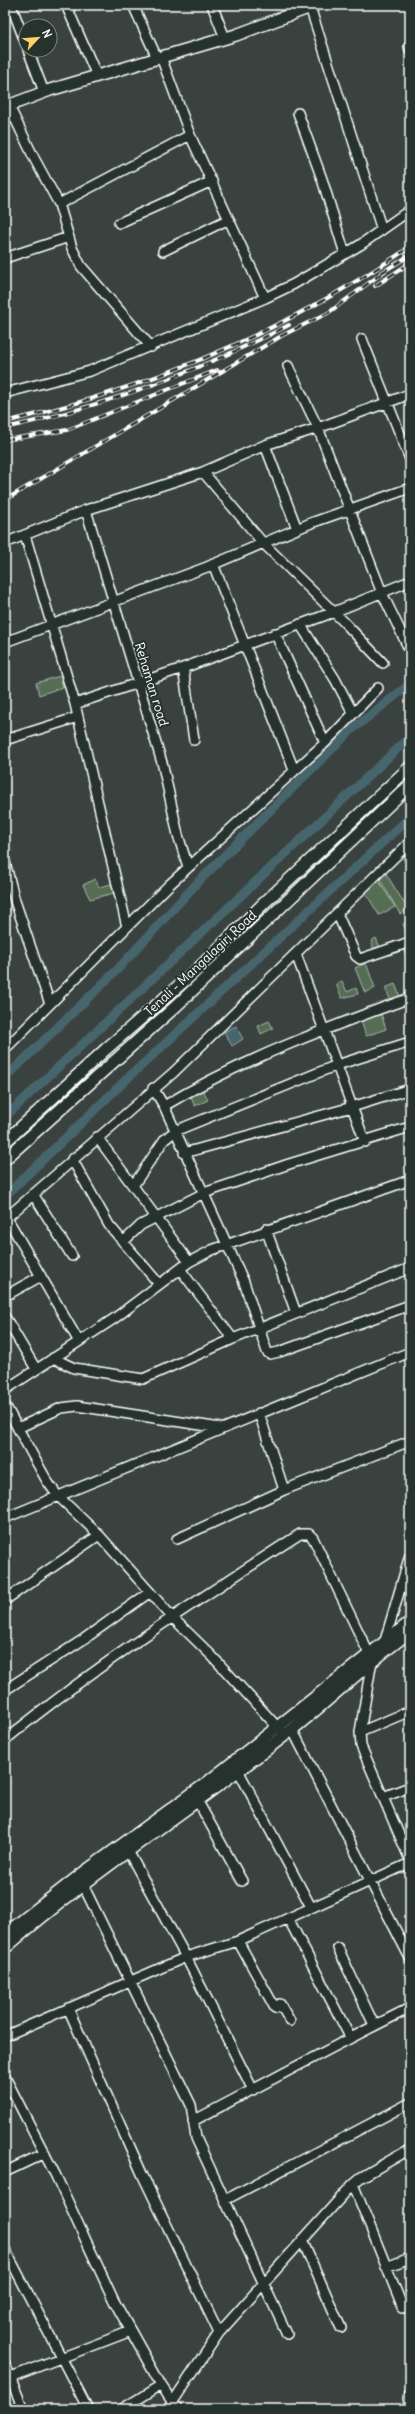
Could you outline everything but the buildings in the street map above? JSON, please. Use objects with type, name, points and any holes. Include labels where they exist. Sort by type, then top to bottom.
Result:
[{"type":"main road","points":[[7,106],[44,92],[225,38],[291,16],[313,6]]},
{"type":"main road","points":[[5,1142],[199,968],[263,904],[410,768]]},
{"type":"main road","name":"Tenali - Mangalagiri Road","points":[[5,1159],[175,1007],[410,785]]},
{"type":"main road","points":[[5,1948],[83,1885],[128,1851],[158,1831],[197,1800],[289,1732],[370,1657],[385,1640],[410,1622]]},
{"type":"main road","points":[[5,1934],[79,1876],[204,1785],[277,1727],[370,1657],[382,1653],[410,1632]]},
{"type":"street","points":[[11,5],[18,23]]},
{"type":"street","points":[[66,5],[97,76]]},
{"type":"street","points":[[133,5],[159,57],[190,135],[265,298]]},
{"type":"street","points":[[212,5],[225,38]]},
{"type":"street","points":[[287,5],[291,16]]},
{"type":"street","points":[[313,6],[382,230]]},
{"type":"street","points":[[31,58],[44,92]]},
{"type":"street","points":[[7,106],[59,204],[69,237],[81,266],[151,347]]},
{"type":"street","points":[[298,113],[322,179],[345,254]]},
{"type":"street","points":[[59,204],[190,135]]},
{"type":"street","points":[[119,223],[212,181]]},
{"type":"street","points":[[5,393],[90,371],[151,347],[265,298],[345,254],[410,210]]},
{"type":"street","points":[[163,251],[229,219]]},
{"type":"street","points":[[5,258],[69,237]]},
{"type":"street","points":[[362,340],[389,402],[410,459]]},
{"type":"street","points":[[288,366],[318,428],[382,592],[409,650]]},
{"type":"street","points":[[5,543],[86,510],[203,472],[265,445],[318,428],[410,394]]},
{"type":"street","points":[[265,445],[297,529]]},
{"type":"street","points":[[203,472],[263,543],[334,612],[383,663]]},
{"type":"street","points":[[5,642],[213,564],[297,529],[410,488]]},
{"type":"street","name":"Rehaman road","points":[[86,510],[163,766],[180,840],[188,867]]},
{"type":"street","points":[[25,535],[50,625],[75,704],[127,927]]},
{"type":"street","points":[[213,564],[294,770]]},
{"type":"street","points":[[75,704],[244,646],[410,581]]},
{"type":"street","points":[[300,624],[335,679],[353,713]]},
{"type":"street","points":[[275,633],[325,743]]},
{"type":"street","points":[[183,668],[194,740]]},
{"type":"street","points":[[5,1049],[188,867],[325,743],[378,688]]},
{"type":"street","points":[[5,740],[78,717]]},
{"type":"street","points":[[78,1340],[6,1218],[72,1158],[153,1088],[174,1072],[337,913],[408,847]]},
{"type":"street","points":[[5,862],[15,901],[50,1004]]},
{"type":"street","points":[[337,913],[356,956],[360,959],[410,942]]},
{"type":"street","points":[[296,954],[365,1142]]},
{"type":"street","points":[[164,1106],[200,1085],[324,1029],[410,998]]},
{"type":"street","points":[[134,1186],[164,1140],[175,1131],[337,1065],[410,1042]]},
{"type":"street","points":[[153,1088],[164,1106],[184,1153],[204,1193],[244,1282],[266,1352],[273,1353],[410,1306]]},
{"type":"street","points":[[184,1153],[352,1107],[410,1089]]},
{"type":"street","points":[[123,1242],[141,1225],[204,1193],[289,1164],[410,1127]]},
{"type":"street","points":[[97,1137],[189,1262]]},
{"type":"street","points":[[72,1158],[109,1224],[159,1284]]},
{"type":"street","points":[[5,1390],[78,1340],[115,1318],[189,1262],[227,1243],[410,1180]]},
{"type":"street","points":[[33,1194],[72,1256]]},
{"type":"street","points":[[266,1229],[296,1313]]},
{"type":"street","points":[[53,1358],[74,1368],[143,1379],[296,1313],[410,1268]]},
{"type":"street","points":[[180,1269],[233,1340]]},
{"type":"street","points":[[5,1296],[41,1276]]},
{"type":"street","points":[[5,1317],[36,1369]]},
{"type":"street","points":[[5,1518],[57,1495],[410,1352]]},
{"type":"street","points":[[5,1406],[47,1481],[57,1495],[99,1535],[172,1617],[212,1656],[277,1727],[289,1732],[372,1882],[410,1958]]},
{"type":"street","points":[[18,1428],[62,1408],[77,1406],[221,1428]]},
{"type":"street","points":[[258,1413],[284,1490]]},
{"type":"street","points":[[177,1538],[284,1490],[410,1442]]},
{"type":"street","points":[[5,1740],[52,1702],[172,1617],[300,1534],[309,1534],[313,1538],[370,1657],[360,1732],[363,1755],[410,1861],[372,1882],[312,1907],[238,1941],[186,1957],[5,2036]]},
{"type":"street","points":[[5,1600],[99,1535]]},
{"type":"street","points":[[382,1653],[410,1555]]},
{"type":"street","points":[[5,1690],[84,1639],[150,1592]]},
{"type":"street","points":[[360,1732],[410,1711]]},
{"type":"street","points":[[238,1770],[312,1907]]},
{"type":"street","points":[[383,1798],[410,1787]]},
{"type":"street","points":[[197,1800],[242,1881]]},
{"type":"street","points":[[128,1851],[186,1957],[253,2090]]},
{"type":"street","points":[[83,1885],[191,2105],[196,2138],[287,2334]]},
{"type":"street","points":[[288,1918],[350,2037]]},
{"type":"street","points":[[238,1941],[275,2008],[280,2004],[290,2021]]},
{"type":"street","points":[[338,1948],[374,2025]]},
{"type":"street","points":[[68,2008],[142,2176],[219,2333]]},
{"type":"street","points":[[193,2121],[350,2037],[410,2008]]},
{"type":"street","points":[[5,2077],[131,2331],[173,2406],[219,2333],[353,2184],[360,2178],[410,2149]]},
{"type":"street","points":[[225,2200],[410,2103]]},
{"type":"street","points":[[5,2172],[44,2153]]},
{"type":"street","points":[[353,2184],[403,2308]]},
{"type":"street","points":[[302,2240],[341,2328]]},
{"type":"street","points":[[5,2249],[60,2358],[88,2409]]},
{"type":"street","points":[[386,2267],[410,2258]]},
{"type":"street","points":[[8,2378],[131,2331]]},
{"type":"street","points":[[5,2364],[8,2378],[23,2409]]},
{"type":"street","points":[[122,2409],[161,2385]]},
{"type":"street","points":[[410,2394],[408,2398],[410,2409]]},
{"type":"green space","points":[[60,676],[63,687],[39,695],[36,683]]},
{"type":"green space","points":[[408,851],[410,854],[410,869],[401,856]]},
{"type":"green space","points":[[385,872],[404,903],[410,900],[410,908],[400,914],[378,876]]},
{"type":"green space","points":[[95,879],[99,887],[111,884],[114,893],[90,899],[83,885]]},
{"type":"green space","points":[[379,881],[395,907],[379,915],[364,890]]},
{"type":"green space","points":[[410,920],[410,940],[403,924]]},
{"type":"green space","points":[[376,938],[381,950],[375,953],[371,941]]},
{"type":"green space","points":[[410,945],[410,963],[409,963],[403,949]]},
{"type":"green space","points":[[366,963],[375,988],[365,993],[355,968]]},
{"type":"green space","points":[[342,981],[347,992],[356,988],[358,994],[342,998],[336,984]]},
{"type":"green space","points":[[395,984],[401,999],[392,1003],[385,988]]},
{"type":"green space","points":[[381,1014],[386,1029],[366,1036],[361,1021]]},
{"type":"green space","points":[[269,1021],[273,1028],[261,1034],[258,1026]]},
{"type":"green space","points":[[203,1090],[208,1100],[195,1106],[190,1096]]},
{"type":"water","points":[[236,1026],[243,1039],[232,1046],[224,1032]]},
{"type":"waterway","points":[[5,1078],[117,970],[198,882],[349,732],[410,684]]},
{"type":"waterway","points":[[5,1117],[410,737]]},
{"type":"waterway","points":[[5,1196],[129,1077],[410,817]]},
{"type":"railway","points":[[5,422],[112,392],[164,374],[215,353],[266,330],[315,305],[410,247]]},
{"type":"railway","points":[[381,273],[410,255]]},
{"type":"railway","points":[[375,286],[410,263]]},
{"type":"railway","points":[[5,500],[283,335],[328,313],[385,271]]},
{"type":"railway","points":[[5,428],[79,409],[150,386],[220,358],[289,325]]},
{"type":"railway","points":[[5,440],[67,430],[217,370]]}]
